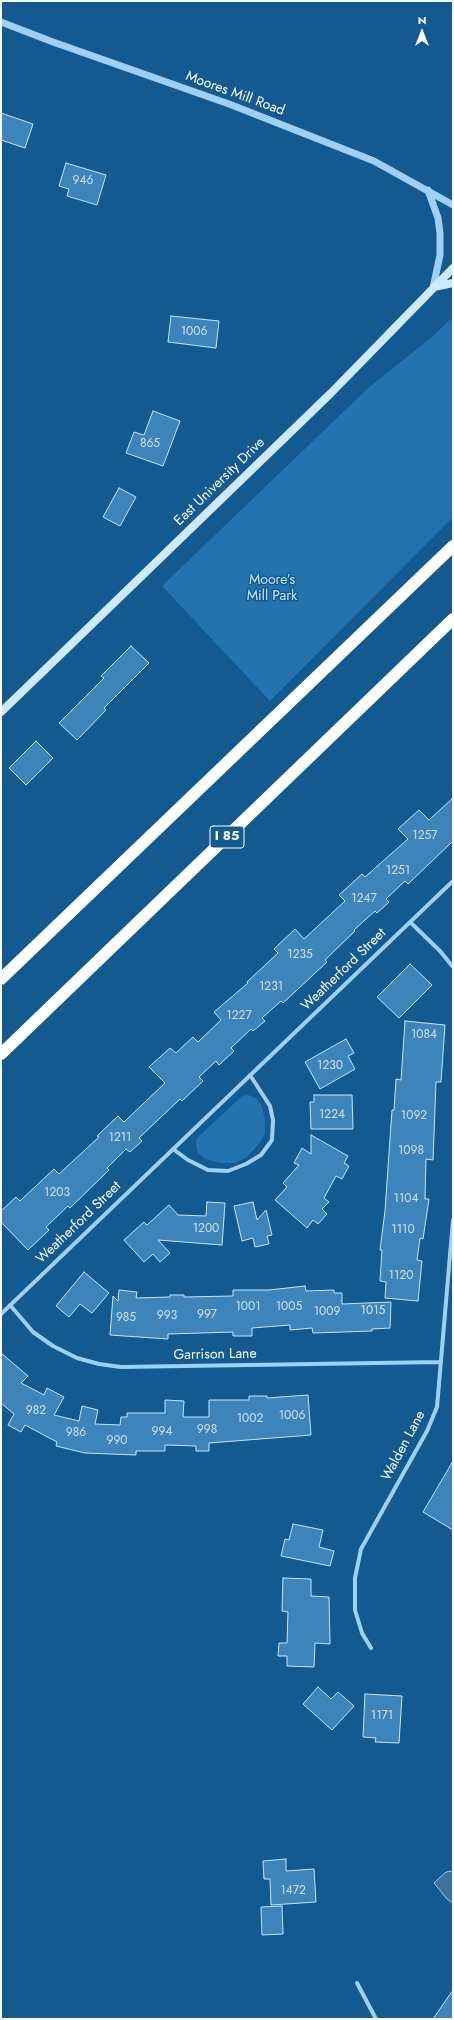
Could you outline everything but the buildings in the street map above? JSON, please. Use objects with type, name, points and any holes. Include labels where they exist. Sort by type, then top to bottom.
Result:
[{"type":"highway","points":[[1,979],[453,546]]},
{"type":"highway","name":"I 85","points":[[1,1054],[453,620]]},
{"type":"main road","name":"East University Drive","points":[[1,712],[331,393],[453,268]]},
{"type":"main road","points":[[433,288],[453,283]]},
{"type":"street","name":"Moores Mill Road","points":[[1,22],[53,42],[229,104],[345,149],[374,161],[453,205]]},
{"type":"street","points":[[428,190],[438,218],[440,233],[440,255],[433,288]]},
{"type":"street","name":"Weatherford Street","points":[[1,1314],[453,881]]},
{"type":"street","points":[[410,922],[440,951],[453,968]]},
{"type":"street","points":[[173,1149],[188,1160],[208,1170],[228,1171],[246,1164],[261,1155],[272,1140],[273,1120],[270,1106],[250,1075]]},
{"type":"street","name":"Walden Lane","points":[[371,1648],[362,1633],[355,1610],[355,1578],[361,1549],[427,1431],[437,1406],[453,1220]]},
{"type":"street","name":"Garrison Lane","points":[[10,1305],[33,1332],[52,1346],[77,1358],[99,1364],[121,1367],[441,1362]]},
{"type":"street","points":[[357,1983],[376,2019]]},
{"type":"green space","name":"Moore’s Mill Park","points":[[453,317],[453,517],[270,701],[162,586],[367,389],[433,336]]},
{"type":"green space","points":[[248,1095],[256,1098],[262,1106],[265,1120],[265,1133],[258,1145],[247,1157],[235,1163],[220,1163],[205,1159],[198,1153],[196,1145],[197,1138],[242,1096]]},
{"type":"shaded area","points":[[453,1871],[453,1903],[447,1899],[434,1883],[446,1872]]}]
